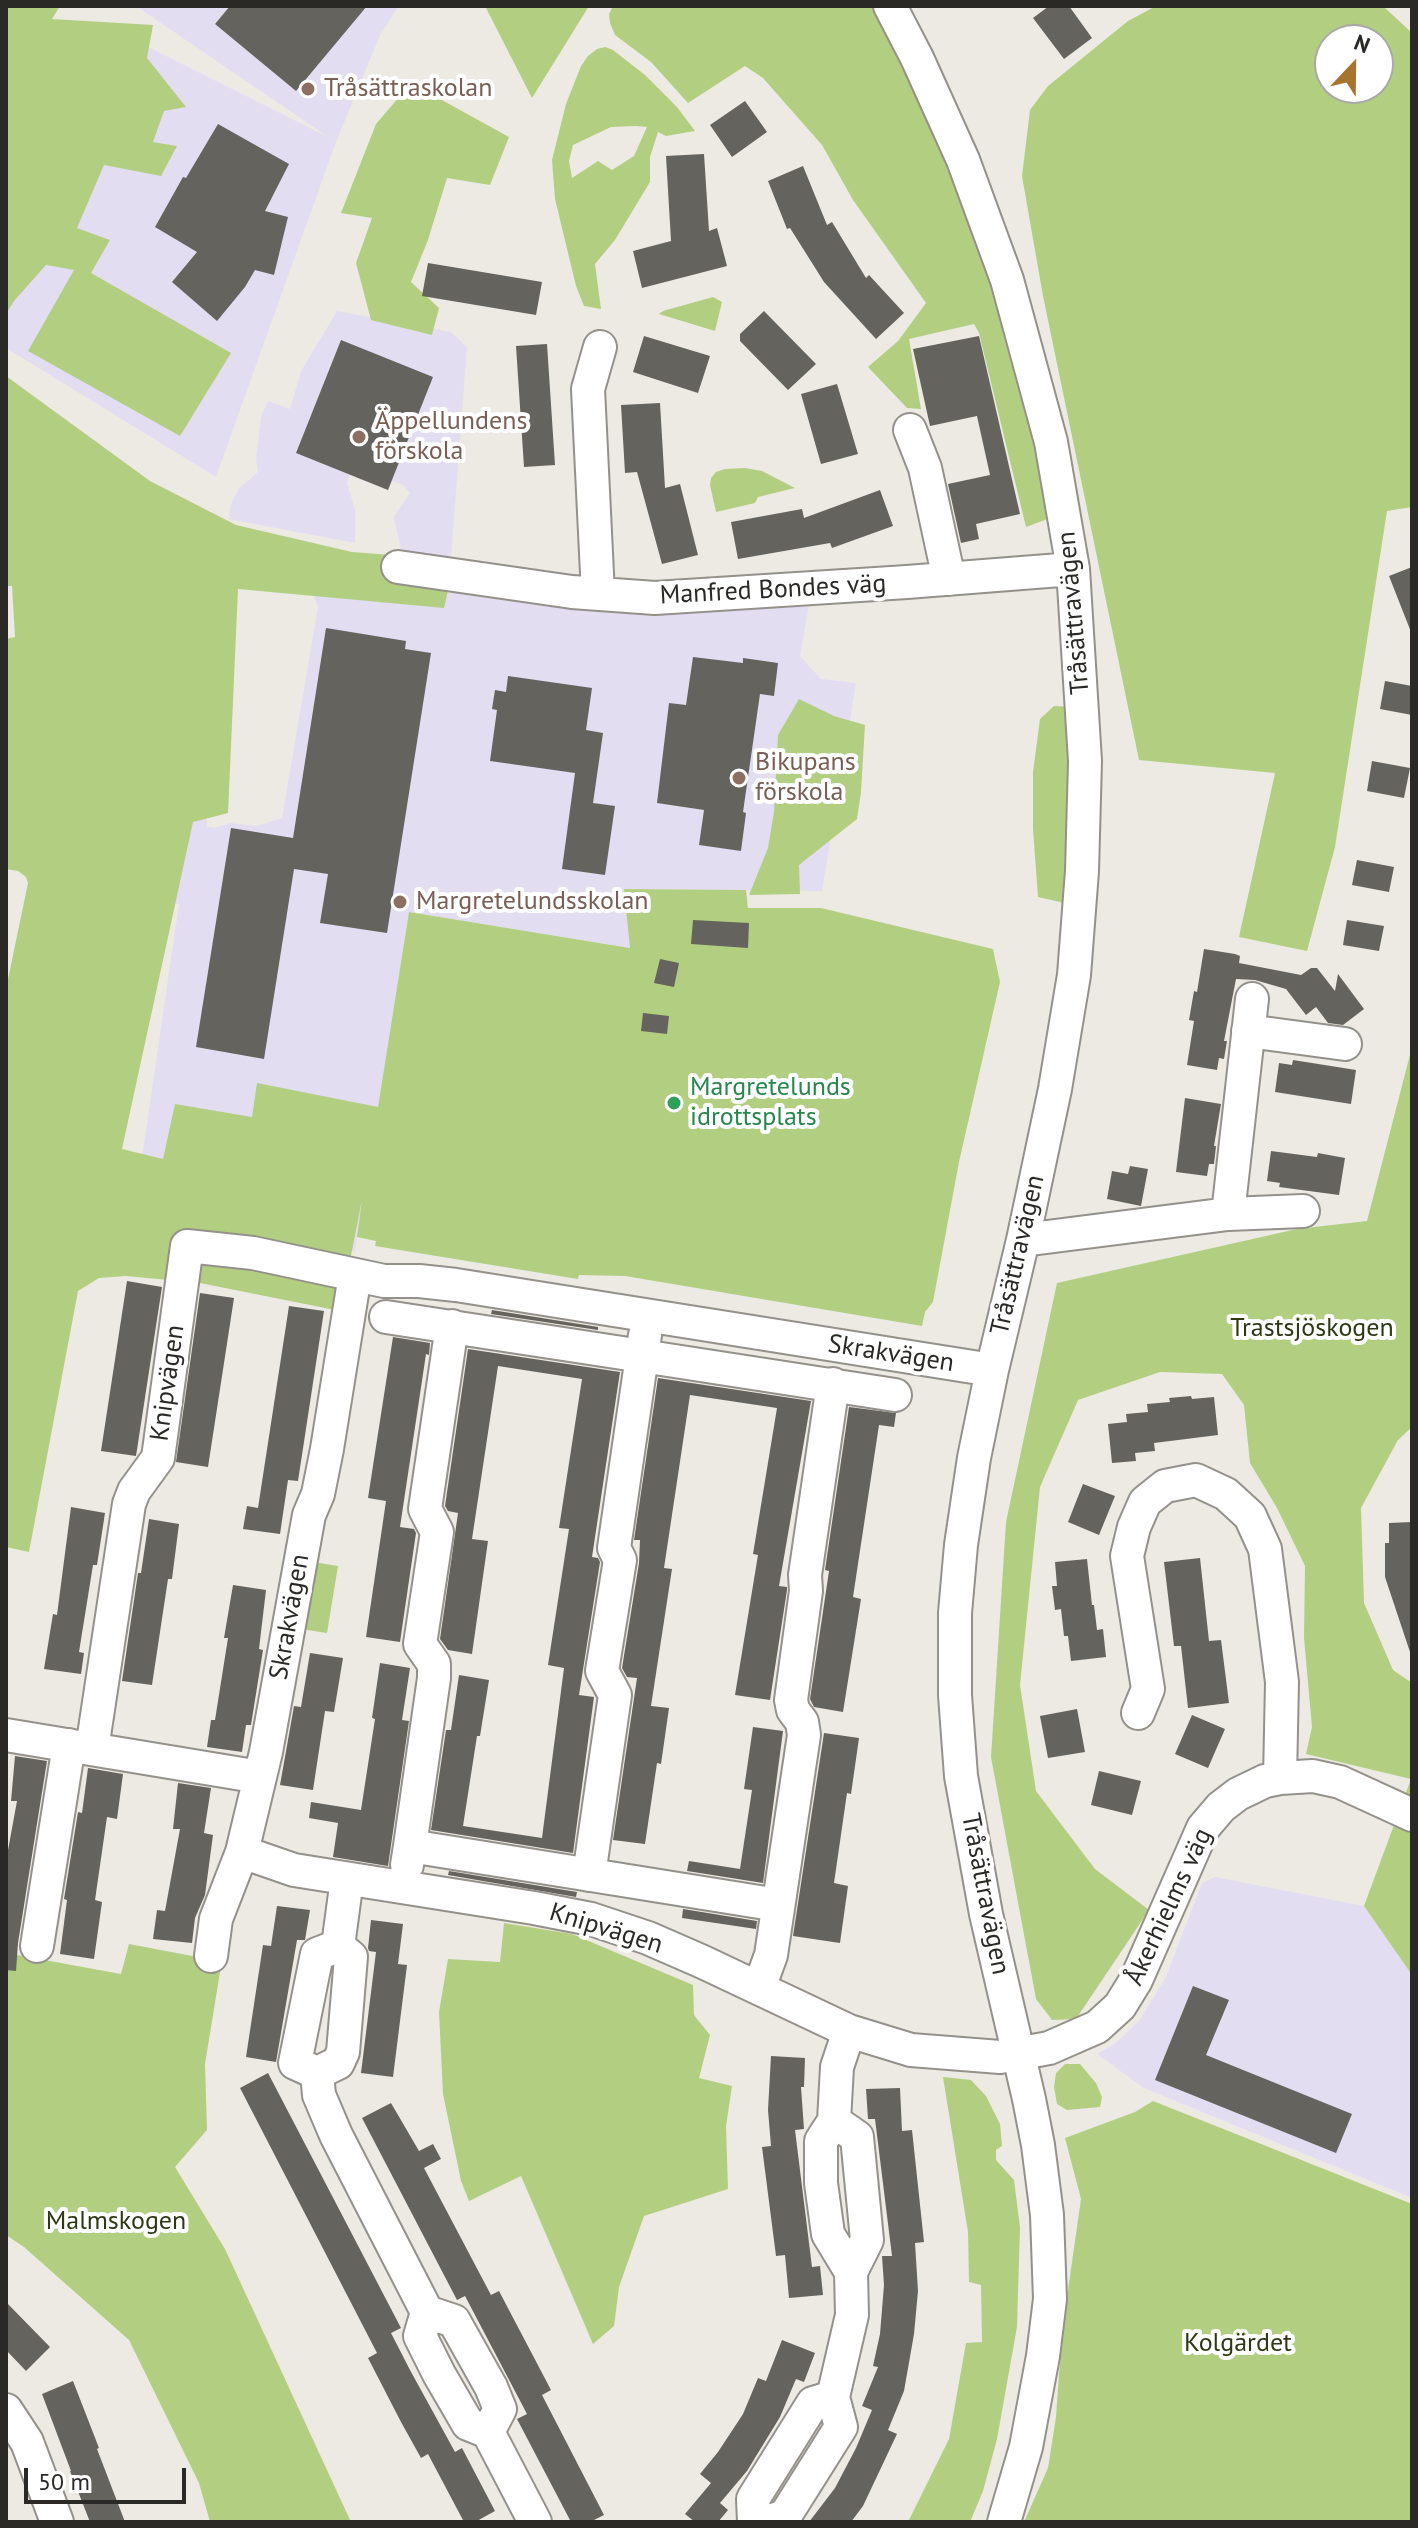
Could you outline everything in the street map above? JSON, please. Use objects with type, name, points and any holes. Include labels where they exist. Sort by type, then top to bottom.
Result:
[{"type":"street","name":"Tråsättravägen","points":[[890,6],[963,160],[1007,280],[1051,442],[1073,569],[1085,761],[1082,871],[1072,987],[1055,1089],[974,1458],[955,1613],[955,1695],[961,1776],[986,1914],[1038,2145],[1047,2215],[1050,2299],[1043,2356],[1026,2447],[1004,2522]]},
{"type":"street","points":[[598,594],[588,389],[600,347]]},
{"type":"street","points":[[910,430],[925,468],[949,579]]},
{"type":"street","name":"Manfred Bondes väg","points":[[398,567],[598,594],[687,597],[1073,569]]},
{"type":"street","points":[[1228,1214],[1252,999]]},
{"type":"street","points":[[1248,1031],[1345,1044]]},
{"type":"street","points":[[1023,1240],[1228,1214],[1303,1211]]},
{"type":"street","name":"Knipvägen","points":[[37,1946],[129,1504],[134,1491],[158,1458],[187,1246],[253,1253],[370,1278]]},
{"type":"street","name":"Skrakvägen","points":[[211,1956],[216,1919],[242,1852],[260,1777],[309,1515],[318,1494],[370,1278],[456,1285],[992,1370]]},
{"type":"street","points":[[589,1875],[615,1695],[602,1671],[620,1560],[614,1548],[649,1316]]},
{"type":"street","name":"Skrakvägen","points":[[386,1317],[895,1395]]},
{"type":"street","points":[[404,1888],[434,1678],[434,1664],[420,1644],[437,1532],[425,1509],[452,1326]]},
{"type":"street","name":"Skrakvägen","points":[[759,1988],[771,1955],[804,1735],[802,1722],[793,1710],[791,1700],[806,1591],[805,1575],[833,1384]]},
{"type":"street","points":[[1138,1713],[1148,1689],[1127,1556],[1134,1527],[1145,1502],[1165,1486],[1196,1480],[1226,1494],[1250,1516],[1265,1549],[1282,1682],[1280,1778]]},
{"type":"street","points":[[6,1735],[260,1777]]},
{"type":"street","name":"Åkerhielms väg","points":[[1019,2054],[1049,2048],[1097,2027],[1120,2006],[1136,1980],[1203,1828],[1221,1807],[1238,1794],[1265,1781],[1313,1776],[1340,1782],[1412,1815]]},
{"type":"street","points":[[410,1846],[778,1905]]},
{"type":"street","name":"Knipvägen","points":[[242,1852],[294,1870],[591,1919],[648,1938],[849,2031],[911,2050],[983,2057],[1019,2054]]},
{"type":"street","points":[[338,1946],[347,1879]]},
{"type":"street","points":[[338,1946],[351,1957],[343,2052],[338,2063],[317,2073],[295,2063],[317,1954],[338,1946]]},
{"type":"street","points":[[767,2522],[785,2516],[841,2427],[833,2397],[852,2315],[851,2272],[867,2240],[857,2137],[834,2121],[837,2067],[849,2031]]},
{"type":"street","points":[[317,2073],[319,2095],[336,2135],[427,2312],[420,2336],[468,2424],[488,2432],[535,2522]]},
{"type":"street","points":[[754,2522],[753,2499],[813,2403],[833,2397]]},
{"type":"street","points":[[6,2410],[27,2442],[57,2522]]},
{"type":"shaded area","points":[[136,6],[399,6],[380,35],[336,142],[216,477],[6,348],[6,290],[108,27],[328,137]]},
{"type":"shaded area","name":"Äppellundens förskola","points":[[337,311],[451,332],[467,347],[451,558],[401,550],[394,517],[410,493],[403,485],[392,481],[388,490],[354,477],[356,471],[351,470],[347,483],[355,510],[355,543],[229,519],[231,504],[239,488],[258,472],[256,459],[261,416],[268,401],[290,409],[301,371]]},
{"type":"shaded area","name":"Margretelundsskolan","points":[[216,581],[444,587],[451,592],[625,613],[663,614],[809,605],[800,656],[821,679],[856,683],[822,891],[625,889],[631,948],[409,912],[355,1252],[142,1158],[179,904],[169,902],[179,820],[207,819],[207,827],[215,828],[230,823],[257,826],[282,818],[318,607],[312,590],[284,585],[281,594]]},
{"type":"shaded area","points":[[1215,1877],[1364,1906],[1412,1975],[1412,2198],[1144,2088],[1097,2054],[1117,2042],[1139,2021],[1166,1977],[1202,1883]]},
{"type":"green space","points":[[6,6],[60,6],[52,19],[153,25],[147,58],[186,107],[164,111],[153,142],[177,146],[161,176],[104,165],[77,228],[110,240],[91,273],[231,353],[180,436],[28,351],[74,270],[46,265],[6,314]]},
{"type":"green space","points":[[485,6],[589,6],[532,98]]},
{"type":"green space","points":[[613,6],[872,6],[917,93],[959,189],[992,284],[1015,364],[1050,518],[1026,527],[979,333],[974,324],[909,339],[921,409],[907,408],[868,367],[898,341],[926,303],[853,200],[822,145],[763,78],[745,66],[688,103],[651,62],[615,35],[609,14]]},
{"type":"green space","points":[[1156,6],[1383,6],[1412,33],[1412,507],[1387,511],[1335,847],[1307,951],[1239,937],[1275,773],[1139,760],[1043,296],[1022,176],[1030,110],[1048,86],[1128,21]]},
{"type":"green space","points":[[605,47],[613,50],[645,75],[677,107],[695,131],[666,136],[658,132],[650,157],[650,182],[615,240],[595,264],[601,309],[584,306],[576,286],[555,199],[552,160],[566,104],[581,66],[597,49]],"holes":[[[611,127],[647,127],[634,156],[612,170],[598,161],[572,178],[569,161],[573,145]]]},
{"type":"green space","points":[[411,83],[509,137],[490,185],[447,178],[411,282],[439,308],[432,335],[371,320],[356,263],[372,218],[341,213],[376,124]]},
{"type":"green space","points":[[713,297],[722,302],[715,331],[659,314],[663,311]]},
{"type":"green space","points":[[6,376],[150,481],[236,525],[352,552],[455,560],[444,608],[238,589],[228,813],[193,822],[122,1149],[163,1159],[175,1104],[252,1117],[257,1083],[378,1107],[409,912],[630,948],[624,889],[746,890],[748,908],[821,908],[993,949],[1000,982],[959,1162],[933,1302],[925,1312],[922,1326],[625,1276],[579,1275],[578,1279],[375,1246],[376,1241],[357,1237],[362,1200],[340,1311],[200,1283],[126,1276],[99,1278],[78,1291],[29,1552],[6,1547],[6,989],[28,883],[18,871],[6,869],[6,639],[15,637],[12,586],[6,586]]},
{"type":"green space","points":[[725,469],[762,471],[795,488],[758,497],[755,503],[716,512],[711,478]]},
{"type":"green space","points":[[799,699],[834,716],[865,725],[857,819],[799,865],[800,894],[749,895],[768,848],[774,812],[778,735]]},
{"type":"green space","points":[[1054,706],[1076,707],[1069,904],[1038,897],[1033,772],[1040,719]]},
{"type":"green space","name":"Trastsjöskogen","points":[[1412,1047],[1412,1427],[1398,1440],[1361,1508],[1364,1603],[1393,1670],[1412,1683],[1412,1975],[1364,1906],[1411,1779],[1306,1754],[1312,1727],[1304,1638],[1305,1566],[1277,1508],[1250,1463],[1244,1405],[1222,1374],[1160,1372],[1078,1400],[1040,1487],[1020,1685],[1036,1791],[1095,1869],[1149,1910],[1076,2019],[1052,2020],[1036,1999],[991,1757],[1006,1522],[1057,1283],[1297,1229],[1367,1221]]},
{"type":"green space","points":[[313,1562],[338,1566],[327,1633],[301,1629]]},
{"type":"green space","points":[[504,1923],[572,1934],[693,1985],[694,2015],[710,2035],[699,2078],[732,2086],[726,2126],[728,2189],[644,2216],[619,2287],[614,2326],[593,2344],[521,2176],[469,2201],[461,2181],[443,2094],[439,2012],[448,1959],[500,1962]]},
{"type":"green space","name":"Malmskogen","points":[[129,1944],[203,1958],[221,1966],[205,2064],[207,2130],[175,2167],[225,2249],[351,2522],[210,2522],[199,2483],[129,2340],[24,2247],[6,2235],[6,1953],[121,1974]]},
{"type":"green space","points":[[1065,2064],[1080,2064],[1096,2083],[1102,2097],[1100,2107],[1067,2110],[1057,2104],[1054,2087],[1056,2073]]},
{"type":"green space","points":[[943,2077],[971,2080],[986,2096],[1000,2124],[1002,2146],[996,2150],[996,2160],[1014,2180],[1020,2227],[1017,2327],[997,2439],[983,2491],[970,2522],[908,2522],[949,2439],[966,2343],[982,2342],[981,2285],[969,2282],[968,2232]]},
{"type":"green space","name":"Kolgärdet","points":[[1153,2101],[1412,2204],[1412,2522],[1024,2522],[1048,2468],[1056,2417],[1062,2332],[1081,2199],[1065,2138],[1135,2112]]},
{"type":"building","points":[[230,6],[367,6],[296,91],[215,24]]},
{"type":"building","points":[[1049,6],[1069,6],[1092,38],[1064,59],[1033,18]]},
{"type":"building","points":[[745,101],[767,132],[732,157],[710,125]]},
{"type":"building","points":[[218,124],[289,164],[265,211],[288,217],[274,275],[255,270],[217,321],[172,282],[197,252],[155,227]]},
{"type":"building","points":[[704,154],[709,231],[717,228],[727,266],[642,288],[633,251],[671,241],[666,156]]},
{"type":"building","points":[[803,166],[827,225],[832,222],[866,278],[869,275],[904,313],[876,339],[824,282],[790,228],[787,229],[768,181]]},
{"type":"building","points":[[428,263],[542,282],[536,315],[422,296]]},
{"type":"building","points":[[764,311],[816,364],[788,390],[740,341],[740,334]]},
{"type":"building","points":[[644,336],[710,356],[698,393],[633,372]]},
{"type":"building","points":[[979,336],[1020,514],[976,524],[979,539],[961,543],[948,484],[990,475],[977,416],[930,426],[913,349]]},
{"type":"building","points":[[341,340],[433,377],[388,490],[296,453]]},
{"type":"building","points":[[547,344],[555,465],[524,467],[516,346]]},
{"type":"building","points":[[837,384],[858,454],[821,464],[801,394]]},
{"type":"building","points":[[660,403],[665,488],[680,484],[698,555],[662,564],[637,472],[625,473],[621,405]]},
{"type":"building","points":[[880,490],[893,526],[832,548],[830,543],[738,559],[731,522],[802,509],[804,518]]},
{"type":"building","points":[[1412,567],[1412,632],[1411,632],[1389,576]]},
{"type":"building","points":[[326,628],[406,641],[405,649],[431,653],[387,933],[320,923],[328,874],[294,869],[264,1059],[196,1047],[231,828],[293,838]]},
{"type":"building","points":[[693,657],[743,663],[743,658],[778,663],[774,696],[760,694],[743,812],[746,813],[741,851],[699,845],[704,810],[657,803],[669,703],[686,705]]},
{"type":"building","points":[[508,676],[592,688],[586,730],[603,733],[593,803],[615,806],[605,875],[562,869],[575,773],[490,761],[497,710],[492,709],[495,690],[506,692]]},
{"type":"building","points":[[1385,681],[1412,686],[1412,715],[1380,709]]},
{"type":"building","points":[[1372,761],[1410,768],[1404,798],[1367,791]]},
{"type":"building","points":[[1357,860],[1394,867],[1389,892],[1352,885]]},
{"type":"building","points":[[693,920],[749,923],[748,948],[691,944]]},
{"type":"building","points":[[1347,920],[1384,926],[1379,951],[1343,945]]},
{"type":"building","points":[[1204,949],[1240,956],[1239,963],[1301,975],[1311,968],[1317,968],[1335,991],[1338,974],[1364,1009],[1343,1025],[1328,1023],[1316,1007],[1306,1015],[1286,989],[1255,980],[1236,979],[1224,1041],[1227,1041],[1224,1059],[1219,1058],[1217,1070],[1187,1065],[1194,1021],[1189,1020]]},
{"type":"building","points":[[660,959],[679,963],[674,987],[654,983]]},
{"type":"building","points":[[643,1013],[669,1016],[667,1034],[641,1031]]},
{"type":"building","points":[[1293,1060],[1356,1070],[1351,1104],[1275,1092],[1279,1063],[1292,1065]]},
{"type":"building","points":[[1185,1098],[1221,1104],[1214,1164],[1209,1164],[1207,1176],[1176,1172]]},
{"type":"building","points":[[1271,1151],[1317,1157],[1318,1153],[1345,1158],[1339,1195],[1279,1187],[1280,1183],[1267,1181]]},
{"type":"building","points":[[1130,1166],[1148,1169],[1141,1206],[1107,1199],[1112,1171],[1128,1174]]},
{"type":"building","points":[[127,1281],[162,1287],[136,1456],[101,1451]]},
{"type":"building","points":[[200,1293],[234,1298],[208,1467],[176,1462]]},
{"type":"building","points":[[289,1306],[324,1311],[298,1481],[288,1480],[280,1534],[243,1529],[247,1506],[258,1508]]},
{"type":"building","points":[[492,1310],[598,1327],[598,1330],[491,1314]]},
{"type":"building","points":[[393,1337],[430,1343],[400,1527],[414,1529],[416,1533],[400,1642],[366,1637],[386,1501],[368,1498]]},
{"type":"building","points":[[468,1349],[620,1372],[592,1557],[600,1562],[579,1695],[594,1697],[573,1853],[431,1830],[446,1730],[451,1730],[459,1675],[489,1680],[463,1826],[542,1838],[564,1668],[548,1665],[569,1529],[559,1528],[582,1379],[498,1366],[472,1539],[488,1541],[472,1654],[448,1650],[440,1639],[458,1513],[448,1511],[445,1506]]},
{"type":"building","points":[[658,1378],[811,1401],[779,1586],[787,1587],[787,1590],[770,1700],[735,1695],[758,1555],[753,1554],[777,1408],[690,1395],[664,1568],[672,1569],[651,1706],[669,1708],[645,1844],[613,1840],[637,1678],[627,1677],[622,1668],[639,1563],[640,1540],[634,1540]]},
{"type":"building","points":[[1191,1396],[1192,1399],[1214,1397],[1218,1435],[1154,1443],[1155,1451],[1135,1453],[1136,1461],[1112,1463],[1108,1424],[1127,1422],[1126,1414],[1148,1412],[1147,1404]]},
{"type":"building","points":[[849,1407],[896,1413],[894,1427],[879,1425],[853,1597],[861,1599],[843,1712],[814,1707],[810,1699]]},
{"type":"building","points":[[1083,1484],[1115,1496],[1099,1535],[1068,1522]]},
{"type":"building","points":[[71,1507],[105,1513],[79,1652],[84,1653],[81,1674],[44,1669],[53,1614],[57,1615]]},
{"type":"building","points":[[149,1519],[179,1524],[152,1685],[122,1681]]},
{"type":"building","points":[[1412,1522],[1410,1652],[1385,1577],[1385,1543],[1389,1543],[1389,1523]]},
{"type":"building","points":[[1200,1558],[1209,1641],[1221,1640],[1229,1703],[1188,1708],[1181,1646],[1174,1646],[1164,1562]]},
{"type":"building","points":[[1087,1559],[1092,1605],[1097,1630],[1103,1629],[1106,1657],[1071,1661],[1061,1609],[1055,1610],[1052,1586],[1057,1586],[1055,1562]]},
{"type":"building","points":[[233,1585],[266,1590],[259,1649],[263,1650],[251,1725],[246,1725],[242,1752],[207,1747],[211,1720],[215,1720]]},
{"type":"building","points":[[310,1653],[343,1658],[334,1712],[325,1711],[313,1790],[280,1785],[294,1706],[301,1707]]},
{"type":"building","points":[[380,1663],[410,1668],[402,1720],[409,1721],[388,1866],[333,1857],[338,1823],[309,1818],[311,1802],[361,1810]]},
{"type":"building","points":[[1077,1709],[1085,1752],[1048,1758],[1040,1716]]},
{"type":"building","points":[[1192,1715],[1225,1729],[1208,1768],[1175,1754]]},
{"type":"building","points":[[753,1727],[783,1731],[763,1883],[687,1871],[689,1861],[740,1869],[752,1790],[744,1789]]},
{"type":"building","points":[[824,1733],[859,1738],[851,1794],[847,1793],[834,1883],[848,1886],[840,1943],[793,1936]]},
{"type":"building","points":[[15,1756],[47,1761],[16,1971],[6,1970],[6,1861],[17,1801],[11,1801]]},
{"type":"building","points":[[88,1768],[123,1774],[117,1819],[107,1817],[95,1900],[102,1902],[94,1959],[60,1954],[67,1900],[64,1899]]},
{"type":"building","points":[[1099,1771],[1141,1781],[1132,1815],[1091,1805]]},
{"type":"building","points":[[178,1783],[211,1788],[204,1833],[213,1835],[205,1895],[195,1918],[192,1943],[153,1939],[157,1910],[165,1911],[180,1829],[173,1829]]},
{"type":"building","points":[[449,1871],[577,1892],[576,1897],[448,1875]]},
{"type":"building","points":[[277,1906],[310,1910],[305,1940],[297,1940],[276,2062],[246,2057],[263,1945],[271,1946]]},
{"type":"building","points":[[683,1909],[757,1921],[756,1929],[682,1918]]},
{"type":"building","points":[[371,1920],[403,1924],[398,1964],[407,1965],[393,2077],[361,2073],[376,1952],[368,1948]]},
{"type":"building","points":[[1193,1986],[1229,2000],[1206,2055],[1352,2114],[1336,2153],[1155,2080]]},
{"type":"building","points":[[771,2056],[805,2058],[804,2087],[801,2087],[804,2129],[795,2130],[812,2267],[820,2266],[823,2295],[789,2298],[785,2255],[776,2256],[762,2147],[771,2146],[768,2110]]},
{"type":"building","points":[[268,2073],[401,2328],[391,2333],[410,2370],[455,2452],[462,2448],[495,2511],[475,2522],[464,2522],[428,2454],[421,2458],[401,2422],[368,2358],[377,2353],[240,2088]]},
{"type":"building","points":[[900,2088],[902,2131],[912,2130],[924,2242],[915,2243],[918,2291],[914,2334],[904,2391],[888,2430],[897,2434],[863,2506],[851,2522],[809,2522],[835,2488],[872,2410],[862,2406],[878,2367],[873,2366],[880,2334],[884,2285],[882,2256],[892,2256],[875,2119],[868,2119],[866,2089]]},
{"type":"building","points":[[391,2103],[419,2151],[433,2144],[441,2159],[424,2168],[491,2295],[499,2291],[551,2390],[542,2395],[604,2515],[590,2522],[571,2522],[517,2419],[527,2414],[465,2296],[457,2300],[362,2118]]},
{"type":"building","points":[[6,2302],[50,2347],[26,2371],[6,2350]]},
{"type":"building","points":[[782,2340],[815,2353],[804,2382],[796,2379],[780,2417],[747,2471],[720,2503],[728,2510],[718,2522],[695,2522],[685,2514],[711,2483],[700,2474],[743,2414],[758,2378],[766,2381]]},
{"type":"building","points":[[73,2381],[125,2522],[90,2522],[70,2471],[42,2394]]},
{"type":"place","name":"Tråsättraskolan","points":[[308,89]]},
{"type":"place","name":"Äppellundens förskola","points":[[359,437]]},
{"type":"place","name":"Bikupans förskola","points":[[739,778]]},
{"type":"place","name":"Margretelundsskolan","points":[[400,902]]},
{"type":"place","name":"Margretelunds idrottsplats","points":[[674,1103]]}]
